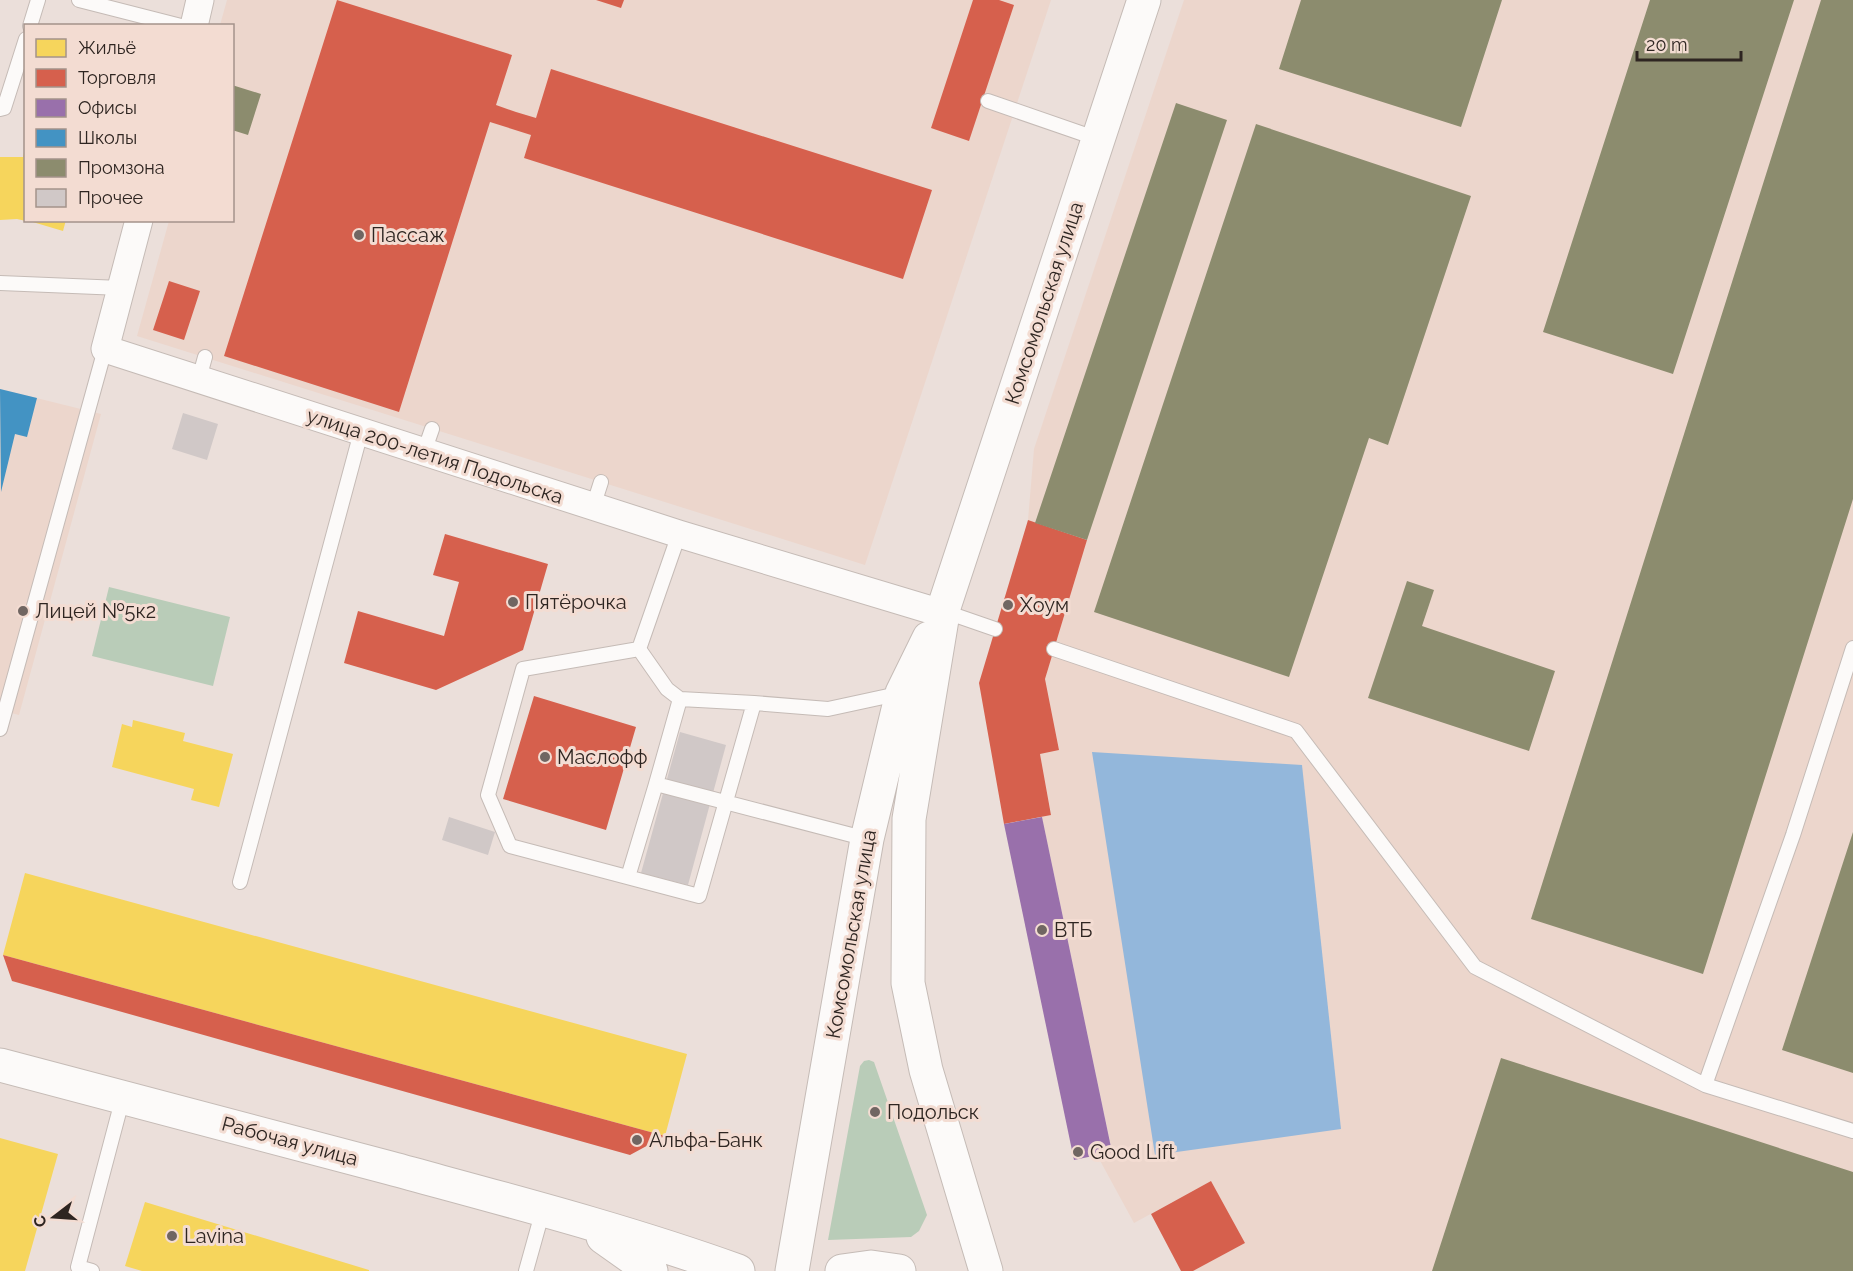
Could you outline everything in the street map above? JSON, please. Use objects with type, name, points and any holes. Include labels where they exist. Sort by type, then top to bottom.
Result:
[{"type":"main road","name":"Комсомольская улица","points":[[792,1271],[867,838],[902,693],[943,610],[1144,0]]},
{"type":"main road","name":"Комсомольская улица","points":[[943,610],[909,819],[908,983],[926,1070],[986,1271]]},
{"type":"main road","name":"Рабочая улица","points":[[0,1065],[543,1209],[738,1271]]},
{"type":"main road","name":"Рабочая улица","points":[[579,1220],[651,1271]]},
{"type":"main road","points":[[842,1271],[872,1267],[899,1271]]},
{"type":"street","points":[[194,24],[200,0]]},
{"type":"street","points":[[105,349],[138,222]]},
{"type":"street","name":"улица 200-летия Подольска","points":[[105,349],[202,368],[361,432],[428,441],[597,494],[679,534],[943,610]]},
{"type":"lane","points":[[31,24],[38,0]]},
{"type":"lane","points":[[79,0],[173,24]]},
{"type":"lane","points":[[0,109],[4,108],[24,45]]},
{"type":"lane","points":[[988,101],[1098,139]]},
{"type":"lane","points":[[0,283],[121,288]]},
{"type":"lane","points":[[0,729],[105,349]]},
{"type":"lane","points":[[240,882],[361,432]]},
{"type":"lane","points":[[639,650],[679,534]]},
{"type":"lane","points":[[943,610],[995,629]]},
{"type":"lane","points":[[1705,1085],[1793,835],[1853,648]]},
{"type":"lane","points":[[1054,649],[1296,731],[1475,968],[1705,1085],[1853,1131]]},
{"type":"lane","points":[[639,650],[667,689],[680,699],[828,709],[902,693]]},
{"type":"lane","points":[[639,650],[523,669],[488,795],[510,846],[699,896],[754,703]]},
{"type":"lane","points":[[628,877],[680,699]]},
{"type":"lane","points":[[656,784],[867,838]]},
{"type":"lane","points":[[92,1271],[77,1269],[123,1097]]},
{"type":"lane","points":[[526,1271],[543,1209]]},
{"type":"shaded area","points":[[227,0],[1051,0],[865,565],[137,336],[169,222],[234,222],[234,24],[220,24]]},
{"type":"shaded area","points":[[1184,0],[1853,0],[1853,1271],[1193,1271],[1245,1243],[1211,1181],[1134,1223],[1097,1155],[1112,1151],[1042,817],[1051,814],[1040,754],[1059,749],[1045,679],[1087,540],[1028,520],[1034,449]]},
{"type":"shaded area","name":"Лицей №5к2","points":[[0,389],[101,414],[19,715],[0,710]]},
{"type":"green space","points":[[109,587],[230,617],[213,686],[92,656]]},
{"type":"green space","points":[[864,1061],[874,1062],[927,1215],[919,1231],[911,1237],[828,1240],[860,1066]]},
{"type":"water","points":[[1092,752],[1302,765],[1341,1129],[1155,1155]]},
{"type":"building: Жильё","points":[[24,152],[24,221],[0,220],[0,157],[23,157]]},
{"type":"building: Жильё","points":[[33,222],[65,222],[63,231]]},
{"type":"building: Жильё","points":[[133,720],[185,733],[183,741],[233,754],[219,807],[191,800],[194,789],[112,767],[122,724],[132,727]]},
{"type":"building: Жильё","points":[[25,873],[687,1054],[665,1136],[3,955]]},
{"type":"building: Жильё","points":[[0,1138],[58,1154],[25,1271],[0,1271]]},
{"type":"building: Жильё","points":[[145,1202],[369,1271],[142,1271],[125,1266]]},
{"type":"building: Торговля","name":"Пассаж","points":[[337,0],[512,55],[496,105],[516,112],[536,118],[551,69],[932,190],[903,279],[524,158],[531,135],[490,122],[399,412],[224,356]]},
{"type":"building: Торговля","points":[[596,0],[624,0],[621,8]]},
{"type":"building: Торговля","points":[[973,0],[999,0],[1014,5],[969,141],[931,128]]},
{"type":"building: Торговля","points":[[169,281],[200,291],[184,340],[153,330]]},
{"type":"building: Торговля","points":[[1028,520],[1087,540],[1045,679],[1059,750],[1040,754],[1051,815],[1004,824],[979,683]]},
{"type":"building: Торговля","points":[[445,534],[548,564],[523,650],[436,690],[344,663],[358,611],[444,636],[459,582],[433,575]]},
{"type":"building: Торговля","points":[[534,696],[636,727],[606,830],[503,799]]},
{"type":"building: Торговля","points":[[3,955],[665,1136],[630,1155],[12,981]]},
{"type":"building: Торговля","points":[[1211,1181],[1245,1243],[1193,1271],[1181,1271],[1151,1214]]},
{"type":"building: Офисы","points":[[1042,817],[1112,1152],[1074,1160],[1004,824]]},
{"type":"building: Школы","points":[[0,389],[37,398],[27,437],[15,434],[1,492]]},
{"type":"building: Промзона","points":[[1301,0],[1502,0],[1461,127],[1279,69]]},
{"type":"building: Промзона","points":[[1650,0],[1794,0],[1673,374],[1543,332]]},
{"type":"building: Промзона","points":[[1821,0],[1853,0],[1853,499],[1703,974],[1531,919]]},
{"type":"building: Промзона","points":[[234,86],[261,94],[248,135],[234,131]]},
{"type":"building: Промзона","points":[[1176,103],[1227,120],[1087,540],[1035,523]]},
{"type":"building: Промзона","points":[[1256,124],[1471,196],[1388,445],[1369,438],[1289,677],[1094,612]]},
{"type":"building: Промзона","points":[[1407,581],[1434,590],[1422,626],[1555,671],[1529,751],[1368,698]]},
{"type":"building: Промзона","points":[[1853,832],[1853,1073],[1782,1050]]},
{"type":"building: Промзона","points":[[1501,1058],[1853,1172],[1853,1271],[1432,1271]]},
{"type":"building: Прочее","points":[[183,413],[218,424],[207,460],[172,449]]},
{"type":"building: Прочее","points":[[680,732],[726,745],[688,885],[641,873]]},
{"type":"building: Прочее","points":[[449,817],[495,832],[488,855],[442,840]]},
{"type":"place","name":"Пассаж","points":[[359,235]]},
{"type":"place","name":"Пятёрочка","points":[[513,602]]},
{"type":"place","name":"Хоум","points":[[1008,605]]},
{"type":"place","name":"Лицей №5к2","points":[[23,611]]},
{"type":"place","name":"Маслофф","points":[[545,757]]},
{"type":"place","name":"ВТБ","points":[[1042,930]]},
{"type":"place","name":"Подольск","points":[[875,1112]]},
{"type":"place","name":"Альфа-Банк","points":[[637,1140]]},
{"type":"place","name":"Good Lift","points":[[1078,1152]]},
{"type":"place","name":"Lavina","points":[[172,1236]]}]
